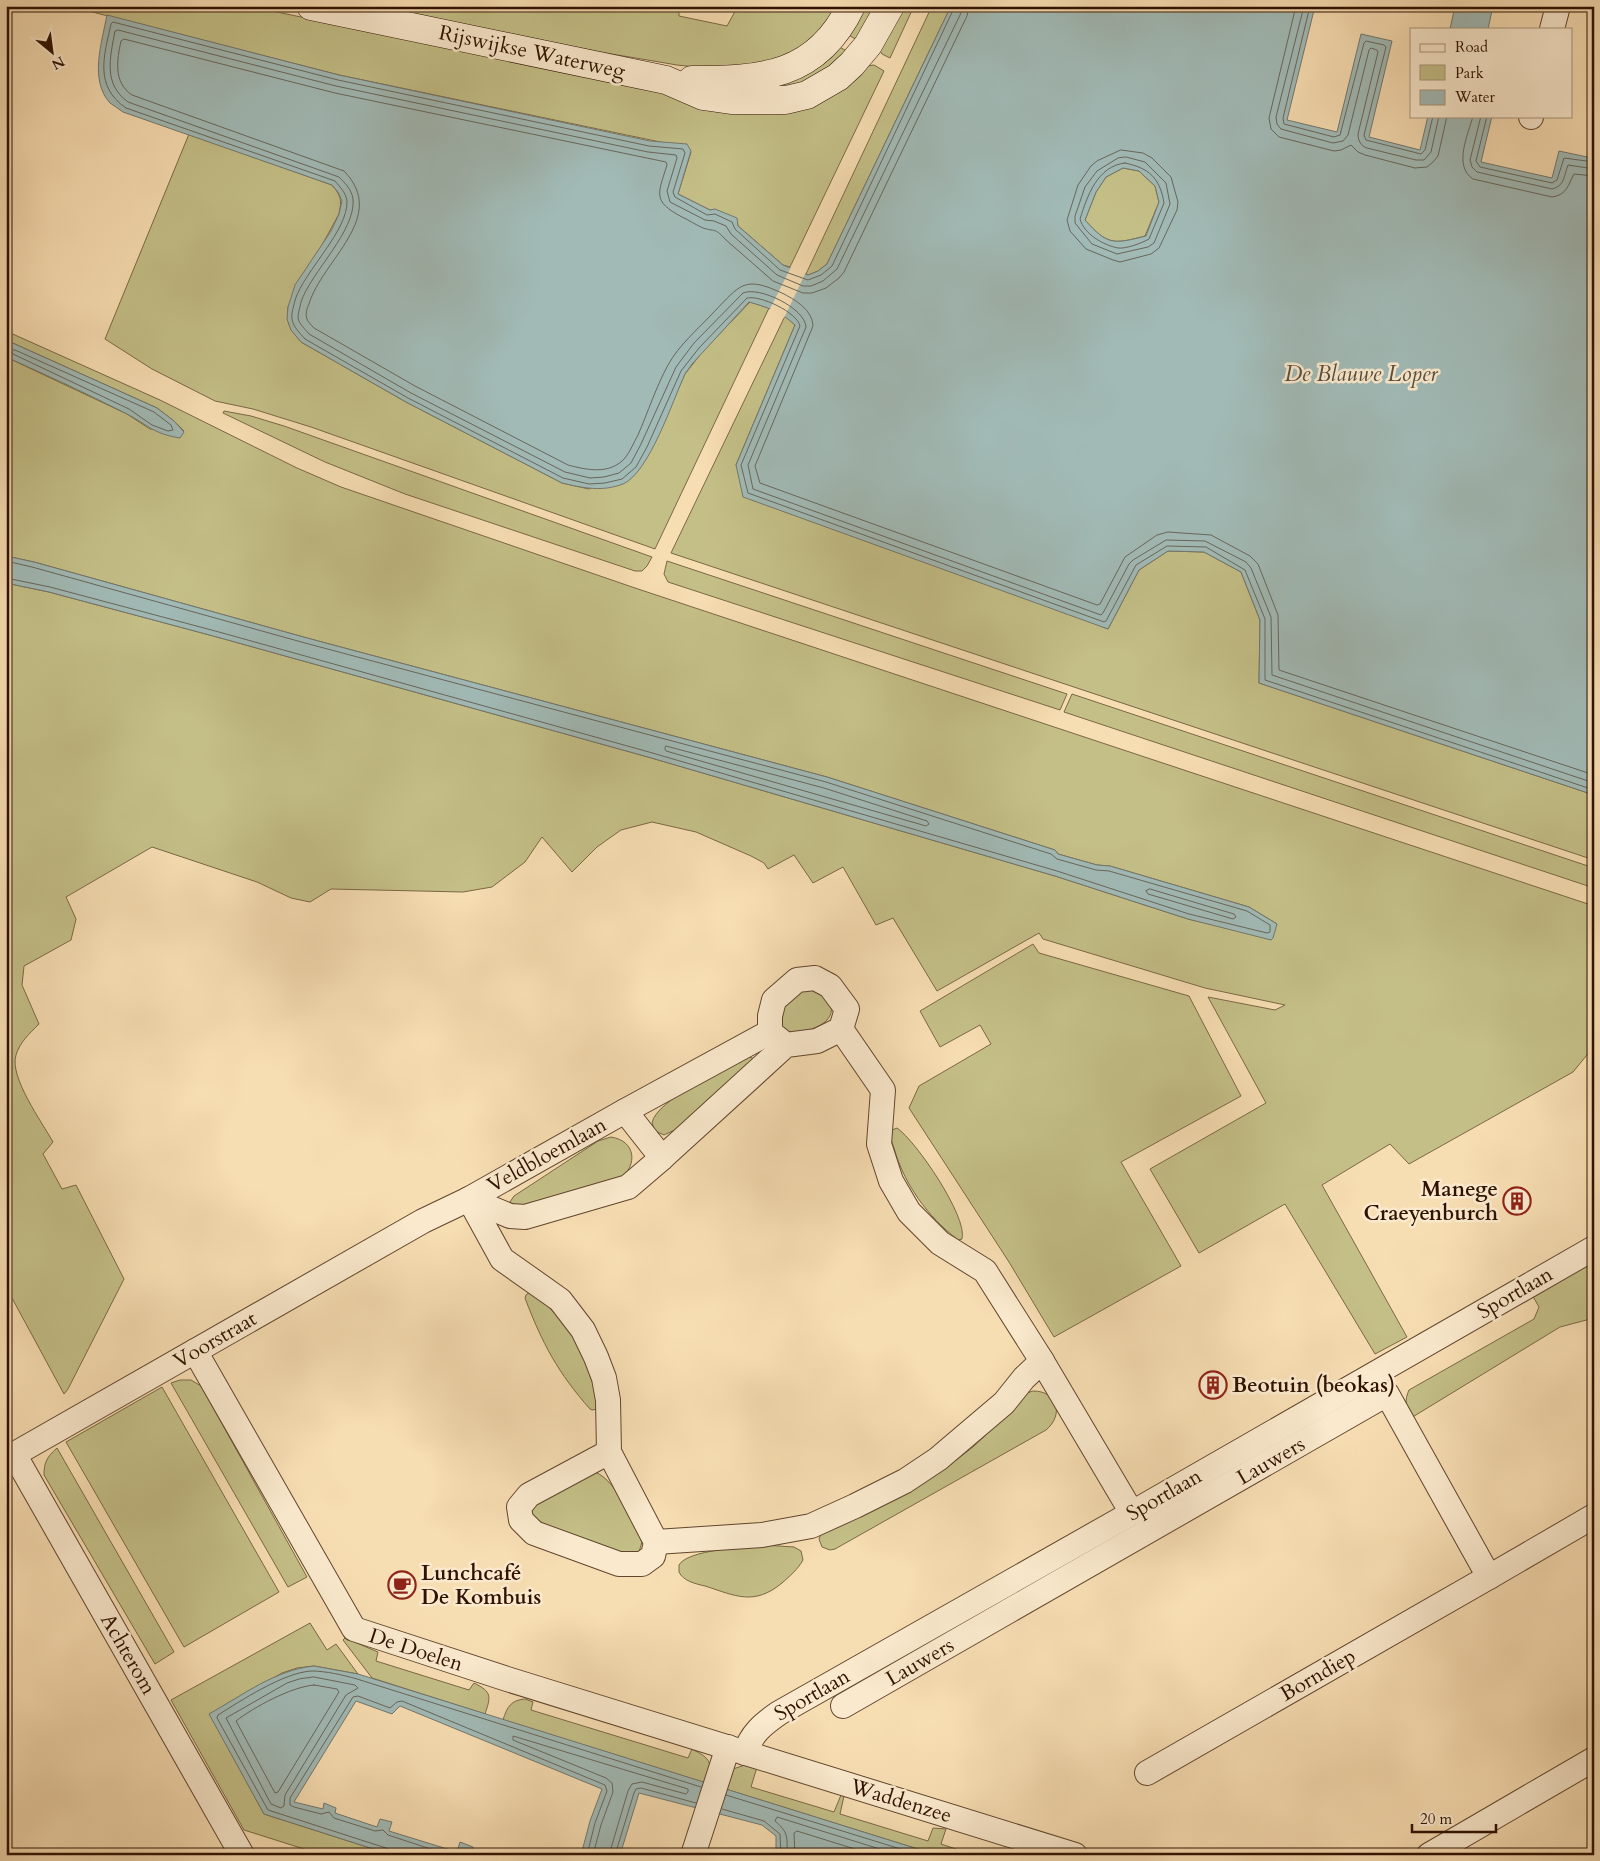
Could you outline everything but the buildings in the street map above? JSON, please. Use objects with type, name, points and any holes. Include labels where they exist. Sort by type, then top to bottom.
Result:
[{"type":"main road","name":"Rijswijkse Waterweg","points":[[311,6],[666,80],[704,96],[731,100],[786,100],[807,95],[838,77],[868,45],[890,6]]},
{"type":"main road","name":"Rijswijkse Waterweg","points":[[666,80],[750,78],[790,69],[821,47],[832,35],[851,6]]},
{"type":"street","points":[[1552,28],[1558,6]]},
{"type":"street","points":[[778,1038],[770,1016],[774,1000],[797,980],[816,978],[830,986],[847,1009],[841,1029],[883,1090],[879,1144],[891,1181],[909,1212],[940,1243],[985,1271],[1042,1361],[1132,1513]]},
{"type":"street","name":"Veldbloemlaan","points":[[423,1221],[469,1199],[624,1111],[778,1038],[817,1041],[841,1029]]},
{"type":"street","name":"Veldbloemlaan","points":[[469,1199],[510,1216],[525,1217],[628,1187],[662,1158],[778,1038]]},
{"type":"street","name":"Veldbloemlaan","points":[[624,1111],[662,1158]]},
{"type":"street","points":[[469,1199],[502,1259],[560,1300],[583,1330],[596,1357],[604,1378],[608,1400],[609,1452],[656,1542],[653,1556],[642,1564],[619,1564],[534,1532],[521,1520],[519,1507],[529,1495],[609,1452]]},
{"type":"street","name":"Voorstraat","points":[[10,1456],[423,1221]]},
{"type":"street","name":"Sportlaan","points":[[694,1852],[719,1774],[736,1750],[779,1713],[1594,1248]]},
{"type":"street","name":"De Doelen","points":[[195,1351],[351,1626],[358,1631],[384,1640],[736,1750]]},
{"type":"street","points":[[656,1542],[762,1535],[812,1526],[855,1506],[906,1482],[938,1459],[1004,1403],[1024,1378],[1042,1361]]},
{"type":"street","name":"Lauwers","points":[[843,1706],[1387,1394],[1489,1577]]},
{"type":"street","name":"Achterom","points":[[10,1456],[242,1855]]},
{"type":"street","points":[[1489,1577],[1594,1516]]},
{"type":"street","name":"Borndiep","points":[[1147,1773],[1489,1577]]},
{"type":"street","name":"Waddenzee","points":[[736,1750],[1013,1846],[1075,1855]]},
{"type":"street","points":[[1429,1855],[1594,1759]]},
{"type":"green space","points":[[69,6],[248,6],[749,110],[867,66],[874,65],[884,71],[790,267],[783,265],[738,226],[736,218],[710,210],[678,194],[691,152],[665,143],[339,75]]},
{"type":"green space","points":[[376,6],[645,6],[679,10],[679,16],[727,26],[738,6],[844,6],[831,26],[780,62],[715,69],[677,65],[600,52]]},
{"type":"green space","points":[[859,6],[882,6],[859,41],[845,33]]},
{"type":"green space","points":[[898,6],[914,6],[890,58],[882,54],[879,49]]},
{"type":"green space","points":[[932,6],[951,6],[827,264],[818,271],[808,275],[806,274]]},
{"type":"green space","points":[[838,46],[850,53],[844,59],[792,89],[734,88]]},
{"type":"green space","points":[[189,134],[332,185],[339,195],[339,214],[288,307],[290,326],[301,342],[406,402],[562,483],[589,489],[651,449],[685,374],[703,351],[750,302],[769,308],[655,549],[311,427],[253,409],[215,401],[152,369],[105,339]]},
{"type":"green space","points":[[1123,168],[1139,171],[1155,186],[1159,202],[1145,236],[1126,241],[1112,241],[1100,235],[1085,220],[1096,192],[1106,177]]},
{"type":"green space","points":[[785,316],[795,325],[736,465],[1108,629],[1139,570],[1168,551],[1204,552],[1241,572],[1260,620],[1259,683],[1594,795],[1594,860],[671,553]]},
{"type":"green space","points":[[6,331],[160,400],[297,468],[341,487],[635,588],[1594,906],[1594,1044],[1573,1072],[1409,1164],[1390,1144],[1322,1185],[1407,1337],[1375,1354],[1285,1204],[1199,1253],[1150,1169],[1266,1103],[1208,997],[1275,1010],[1285,1005],[1205,988],[1043,939],[1039,933],[937,991],[893,918],[876,925],[843,867],[813,883],[794,855],[768,869],[764,863],[751,856],[696,832],[652,822],[621,830],[597,847],[572,872],[542,837],[525,862],[492,887],[463,892],[331,889],[310,902],[291,898],[257,882],[152,847],[66,897],[76,919],[71,940],[24,966],[22,985],[39,1024],[25,1038],[18,1050],[15,1064],[17,1075],[28,1099],[53,1142],[43,1154],[62,1189],[76,1185],[124,1279],[64,1394],[6,1287],[6,583],[49,592],[217,637],[648,757],[1055,876],[1188,919],[1257,935],[1277,924],[1249,907],[1110,866],[1097,865],[1058,854],[1055,850],[827,777],[6,556],[6,357],[127,414],[150,429],[184,431],[157,408],[6,340]]},
{"type":"green space","points":[[224,411],[251,416],[284,426],[652,557],[642,571],[635,571],[405,494],[325,462],[223,413]]},
{"type":"green space","points":[[667,561],[1067,694],[1060,710],[668,582],[664,574]]},
{"type":"green space","points":[[1072,694],[1594,868],[1594,888],[1064,712]]},
{"type":"green space","points":[[1033,944],[1039,953],[1189,996],[1241,1096],[1121,1162],[1181,1266],[1054,1337],[1009,1262],[909,1108],[919,1086],[991,1044],[980,1025],[940,1047],[920,1011]]},
{"type":"green space","points":[[821,989],[831,1006],[831,1014],[827,1020],[821,1025],[803,1031],[795,1032],[781,1029],[778,1017],[794,991]]},
{"type":"green space","points":[[748,1056],[754,1059],[679,1128],[664,1135],[655,1131],[652,1123],[656,1114],[666,1104],[709,1076]]},
{"type":"green space","points":[[897,1128],[916,1148],[939,1180],[957,1214],[962,1228],[962,1239],[957,1239],[936,1221],[918,1199],[898,1161],[891,1139],[892,1130]]},
{"type":"green space","points":[[611,1137],[625,1143],[630,1148],[632,1154],[630,1167],[620,1179],[520,1208],[513,1206],[510,1202],[514,1196],[598,1141]]},
{"type":"green space","points":[[1594,1257],[1594,1318],[1560,1327],[1411,1418],[1406,1404],[1409,1390],[1534,1319],[1539,1307],[1531,1293]]},
{"type":"green space","points":[[531,1291],[550,1308],[574,1337],[591,1371],[598,1409],[590,1409],[569,1383],[552,1357],[525,1298]]},
{"type":"green space","points":[[180,1380],[191,1380],[201,1386],[307,1577],[288,1587],[171,1383]]},
{"type":"green space","points":[[162,1387],[279,1592],[184,1647],[66,1442]]},
{"type":"green space","points":[[1033,1391],[1048,1395],[1056,1405],[1055,1418],[1046,1430],[835,1549],[830,1550],[822,1547],[819,1539],[821,1534],[881,1506],[937,1473],[973,1447],[1027,1393]]},
{"type":"green space","points":[[57,1448],[174,1652],[155,1664],[44,1475],[47,1460]]},
{"type":"green space","points":[[591,1471],[600,1474],[608,1481],[622,1500],[642,1542],[639,1552],[622,1554],[557,1532],[533,1517],[531,1507]]},
{"type":"green space","points":[[763,1545],[794,1547],[801,1551],[803,1560],[782,1583],[763,1595],[754,1597],[736,1596],[690,1582],[683,1578],[679,1572],[679,1565],[684,1560],[693,1556],[717,1550]]},
{"type":"green space","points":[[310,1623],[327,1650],[336,1644],[358,1674],[314,1666],[297,1668],[282,1673],[210,1714],[264,1814],[392,1855],[323,1855],[244,1830],[171,1700]]},
{"type":"green space","points":[[345,1638],[378,1652],[376,1661],[469,1690],[474,1683],[480,1686],[489,1695],[485,1714],[372,1678],[343,1640]]},
{"type":"green space","points":[[525,1699],[533,1702],[531,1710],[688,1758],[692,1749],[709,1762],[710,1766],[706,1783],[503,1720],[510,1705]]},
{"type":"green space","points":[[745,1765],[757,1767],[751,1787],[834,1812],[841,1795],[844,1796],[840,1814],[928,1841],[933,1828],[946,1829],[941,1844],[974,1855],[937,1855],[722,1788],[730,1770]]},
{"type":"water","name":"De Blauwe Loper","points":[[951,6],[1315,6],[1287,120],[1337,132],[1361,34],[1392,41],[1369,137],[1420,150],[1428,118],[1492,118],[1481,162],[1552,178],[1559,151],[1592,158],[1594,153],[1594,795],[1259,683],[1260,620],[1241,572],[1204,552],[1168,551],[1139,570],[1108,629],[743,497],[736,465],[795,325],[774,310],[762,306],[749,302],[692,364],[685,374],[651,451],[633,477],[623,484],[608,488],[592,488],[562,483],[406,402],[301,342],[291,330],[287,319],[288,307],[295,285],[331,231],[339,214],[342,201],[338,192],[332,185],[123,112],[110,103],[100,83],[99,72],[100,49],[107,15],[339,75],[650,141],[687,144],[691,151],[678,194],[710,210],[715,209],[737,218],[738,226],[783,265],[808,275],[818,271],[827,264]],"holes":[[[1123,168],[1139,171],[1155,186],[1159,202],[1146,236],[1126,241],[1112,241],[1100,235],[1085,220],[1096,192],[1106,177]]]},
{"type":"water","points":[[1455,6],[1493,6],[1488,28],[1450,28]]},
{"type":"water","points":[[6,340],[157,408],[174,421],[184,432],[180,438],[163,434],[66,384],[6,357]]},
{"type":"water","points":[[6,556],[827,777],[1055,850],[1058,854],[1097,865],[1110,866],[1249,907],[1277,924],[1273,938],[1271,940],[1188,919],[1055,876],[648,757],[217,637],[49,592],[6,583]]},
{"type":"water","points":[[314,1666],[358,1674],[937,1855],[776,1855],[776,1836],[762,1825],[639,1793],[620,1855],[581,1855],[590,1821],[602,1789],[400,1706],[392,1714],[356,1701],[294,1802],[323,1809],[324,1803],[336,1808],[335,1813],[377,1827],[380,1819],[392,1822],[389,1831],[457,1852],[460,1842],[473,1847],[472,1855],[392,1855],[264,1814],[209,1714],[273,1678],[300,1668]]},
{"type":"pier","points":[[792,265],[806,272],[784,318],[769,311]]},
{"type":"place","name":"Manege Craeyenburch","points":[[1517,1201]]},
{"type":"place","name":"Beotuin (beokas)","points":[[1213,1385]]},
{"type":"place","name":"Lunchcafé De Kombuis","points":[[402,1585]]}]
